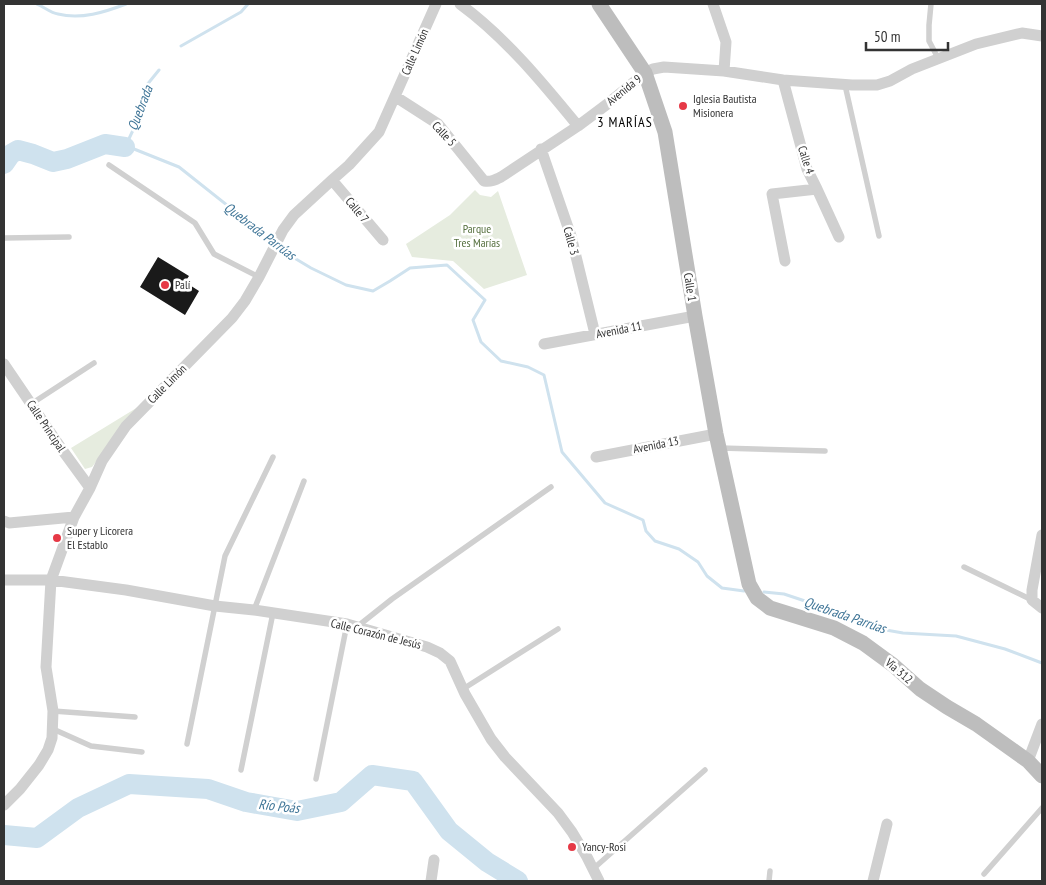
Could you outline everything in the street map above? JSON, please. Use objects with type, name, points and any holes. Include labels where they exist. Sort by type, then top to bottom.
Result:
[{"type":"street","name":"Calle Limón","points":[[4,805],[20,789],[39,765],[48,750],[52,738],[53,711],[46,667],[51,580],[74,517],[102,461],[126,426],[232,318],[245,301],[283,230],[294,215],[350,165],[379,132],[436,4]]},
{"type":"street","points":[[460,4],[478,17],[518,57],[548,89],[578,126]]},
{"type":"street","name":"Calle 1","points":[[599,4],[645,73],[665,132],[717,441],[749,584]]},
{"type":"street","points":[[713,4],[726,42],[724,72]]},
{"type":"street","name":"Avenida 9","points":[[484,181],[501,177],[578,126],[653,68],[664,67],[724,72],[784,80],[845,85],[877,85],[890,82],[912,69],[976,44],[1022,33],[1042,36]]},
{"type":"street","name":"Calle 4","points":[[784,80],[807,170],[818,189],[839,237]]},
{"type":"street","name":"Calle 5","points":[[396,97],[438,124],[484,181]]},
{"type":"street","name":"Calle 3","points":[[541,149],[571,236],[595,334]]},
{"type":"street","name":"Calle 7","points":[[332,180],[383,240]]},
{"type":"street","points":[[784,261],[772,194],[818,189]]},
{"type":"street","name":"Avenida 11","points":[[544,344],[695,316]]},
{"type":"street","name":"Calle Principal","points":[[4,364],[90,488]]},
{"type":"street","name":"Avenida 13","points":[[596,457],[717,441]]},
{"type":"street","points":[[4,521],[9,523],[74,517]]},
{"type":"street","points":[[1042,535],[1032,590],[1032,600],[1042,608]]},
{"type":"street","name":"Calle Corazón de Jesús","points":[[4,580],[51,580],[352,626],[427,647],[440,653],[450,662],[463,690],[492,739],[505,757],[558,813],[572,832],[599,881]]},
{"type":"street","name":"Vía 312","points":[[749,584],[757,598],[770,608],[834,628],[863,643],[893,665],[920,689],[976,724],[1028,761],[1042,776]]},
{"type":"street","points":[[1028,761],[1042,724]]},
{"type":"street","points":[[873,881],[887,824]]},
{"type":"street","points":[[432,881],[434,860]]},
{"type":"lane","points":[[931,4],[929,41],[938,58]]},
{"type":"lane","points":[[845,85],[879,236]]},
{"type":"lane","points":[[109,165],[195,223],[214,254],[259,277]]},
{"type":"lane","points":[[4,238],[69,237]]},
{"type":"lane","points":[[31,404],[94,363]]},
{"type":"lane","points":[[717,441],[825,451]]},
{"type":"lane","points":[[187,744],[225,556],[273,457]]},
{"type":"lane","points":[[254,610],[304,481]]},
{"type":"lane","points":[[316,779],[352,626],[551,487]]},
{"type":"lane","points":[[964,567],[1032,600]]},
{"type":"lane","points":[[241,770],[273,614]]},
{"type":"lane","points":[[463,690],[558,629]]},
{"type":"lane","points":[[53,711],[135,716]]},
{"type":"lane","points":[[53,729],[91,746],[142,752]]},
{"type":"lane","points":[[593,869],[706,770]]},
{"type":"lane","points":[[984,874],[1042,808]]},
{"type":"lane","points":[[769,881],[770,871]]},
{"type":"green space","name":"Parque Tres Marías","points":[[475,190],[480,195],[491,197],[498,191],[527,275],[484,289],[453,261],[412,257],[406,244],[450,215]]},
{"type":"green space","points":[[138,407],[92,467],[85,469],[71,448]]},
{"type":"building","name":"Palí","points":[[158,257],[189,276],[185,282],[199,291],[185,315],[140,287]]},
{"type":"waterway","points":[[37,4],[50,11],[67,16],[84,16],[126,4]]},
{"type":"waterway","name":"Quebrada","points":[[181,46],[241,12],[248,4]]},
{"type":"waterway","name":"Quebrada Parrúas","points":[[159,70],[146,86],[136,124],[125,147],[179,167],[291,256],[346,285],[373,291],[410,268],[447,265],[485,300],[473,320],[481,342],[501,361],[528,367],[544,375],[562,452],[605,503],[643,520],[646,531],[655,541],[679,549],[698,562],[707,576],[722,588],[744,591]]},
{"type":"waterway","points":[[4,164],[11,154],[18,150],[53,162],[67,159],[105,144],[125,147]]},
{"type":"waterway","name":"Quebrada Parrúas","points":[[764,592],[784,594],[846,619],[886,630],[903,633],[956,636],[1005,649],[1042,663]]},
{"type":"waterway","name":"Río Poás","points":[[4,835],[37,838],[78,808],[129,784],[208,789],[246,802],[297,811],[341,802],[372,775],[413,781],[449,831],[487,862],[518,881]]},
{"type":"place","name":"Iglesia Bautista Misionera","points":[[683,106]]},
{"type":"place","name":"Palí","points":[[165,285]]},
{"type":"place","name":"Super y Licorera El Establo","points":[[57,538]]},
{"type":"place","name":"Yancy-Rosi","points":[[572,847]]},
{"type":"district","name":"3 MARÍAS","points":[[625,122]]}]
